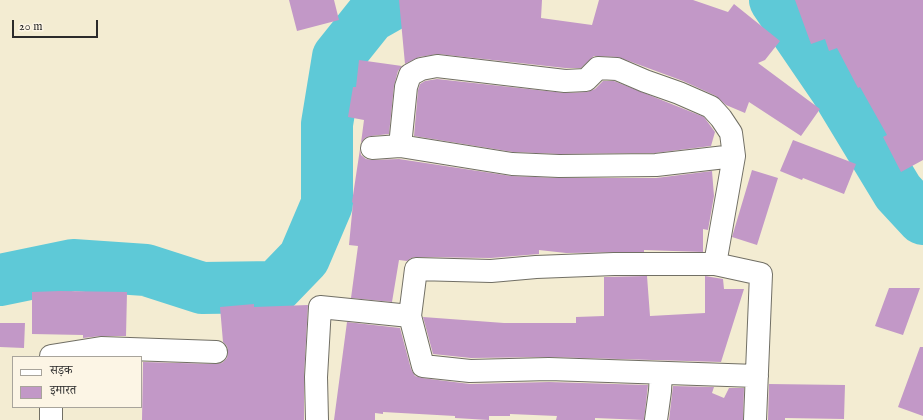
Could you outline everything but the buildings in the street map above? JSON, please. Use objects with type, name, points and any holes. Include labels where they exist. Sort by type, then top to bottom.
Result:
[{"type":"street","points":[[400,146],[406,87],[410,75],[421,69],[437,66],[565,80],[586,80],[598,68],[617,69],[711,107],[721,118],[731,133],[734,156],[715,264]]},
{"type":"street","points":[[372,148],[400,146],[512,164],[559,166],[656,165],[734,156]]},
{"type":"street","points":[[755,420],[757,376],[761,274],[715,264],[614,264],[536,267],[491,271],[416,269],[410,316],[423,366],[470,371],[549,369],[757,376]]},
{"type":"street","points":[[318,420],[316,377],[320,306],[410,316]]},
{"type":"street","points":[[51,356],[100,348],[216,352]]},
{"type":"street","points":[[656,420],[661,373]]},
{"type":"street","points":[[51,408],[51,420]]},
{"type":"waterway","points":[[0,280],[73,265],[146,270],[202,288],[276,287],[304,258],[327,204],[327,124],[338,57],[370,17],[400,0]]},
{"type":"waterway","points":[[775,0],[835,88],[898,192],[923,219]]}]
